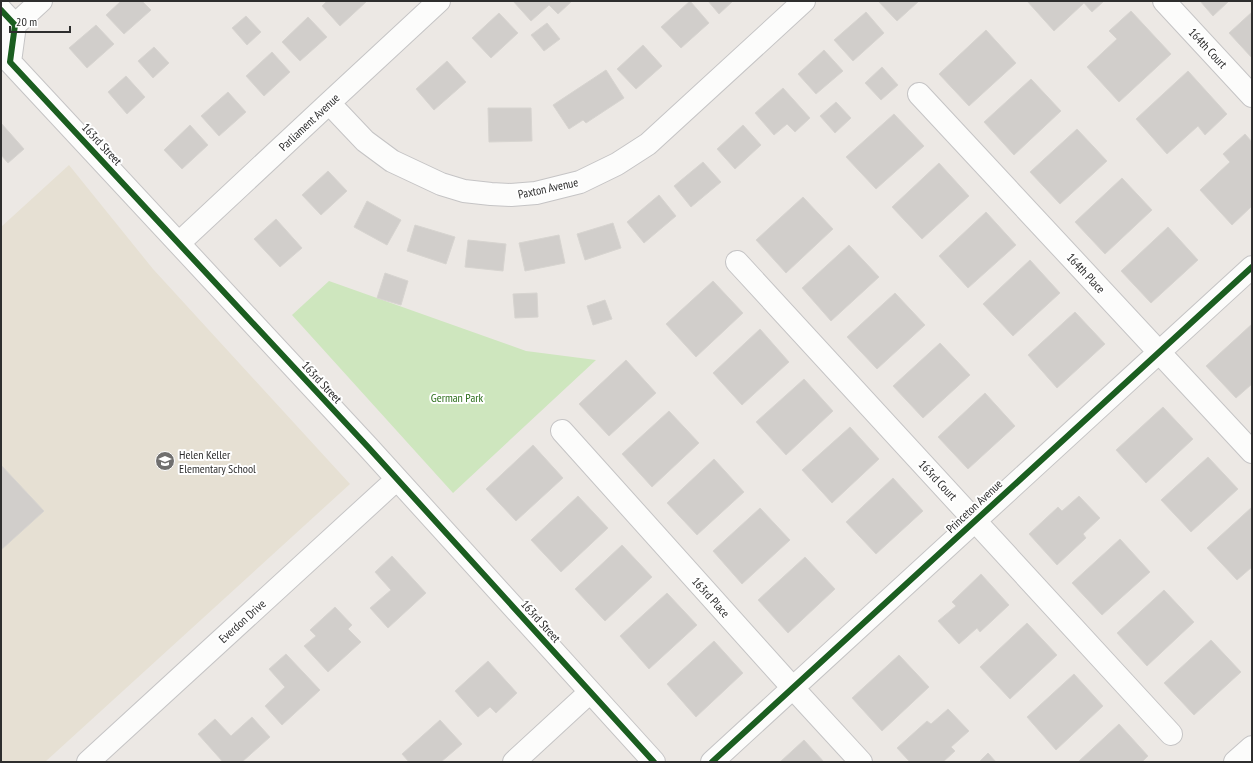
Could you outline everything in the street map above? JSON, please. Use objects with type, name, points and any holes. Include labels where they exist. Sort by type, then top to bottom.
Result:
[{"type":"street","points":[[6,24],[41,1]]},
{"type":"street","name":"Parliament Avenue","points":[[179,244],[439,1]]},
{"type":"street","name":"Paxton Avenue","points":[[329,103],[365,141],[392,160],[441,184],[464,191],[491,194],[511,195],[536,193],[580,182],[617,164],[648,144],[804,1]]},
{"type":"street","name":"164th Court","points":[[1164,1],[1252,96]]},
{"type":"street","name":"163rd Street","points":[[6,24],[10,62],[396,479],[654,762]]},
{"type":"street","name":"164th Place","points":[[919,94],[1252,452]]},
{"type":"street","name":"163rd Court","points":[[737,262],[1171,734]]},
{"type":"street","name":"Princeton Avenue","points":[[712,762],[792,687],[1252,267]]},
{"type":"street","name":"163rd Place","points":[[562,431],[861,762]]},
{"type":"street","name":"Everdon Drive","points":[[88,762],[396,479]]},
{"type":"street","points":[[514,762],[590,692]]},
{"type":"street","points":[[1235,762],[1252,747]]},
{"type":"shaded area","name":"Helen Keller Elementary School","points":[[69,165],[153,269],[350,484],[45,762],[1,762],[1,227]]},
{"type":"green space","name":"German Park","points":[[329,281],[526,351],[596,360],[453,493],[292,315]]},
{"type":"building","points":[[121,1],[142,1],[151,10],[124,34],[106,15]]},
{"type":"building","points":[[327,1],[366,2],[340,26],[322,6]]},
{"type":"building","points":[[513,1],[571,2],[558,14],[549,5],[531,21]]},
{"type":"building","points":[[690,1],[709,23],[681,48],[661,27]]},
{"type":"building","points":[[708,1],[733,1],[719,14]]},
{"type":"building","points":[[878,1],[919,1],[897,21]]},
{"type":"building","points":[[1027,1],[1104,1],[1092,12],[1084,3],[1054,31]]},
{"type":"building","points":[[1200,1],[1229,1],[1213,16]]},
{"type":"building","points":[[1131,11],[1171,54],[1119,102],[1087,67],[1117,39],[1109,31]]},
{"type":"building","points":[[866,12],[884,33],[853,61],[834,40]]},
{"type":"building","points":[[1252,12],[1252,58],[1229,33]]},
{"type":"building","points":[[499,13],[518,33],[491,58],[472,38]]},
{"type":"building","points":[[246,16],[261,32],[247,45],[232,28]]},
{"type":"building","points":[[308,17],[327,37],[300,61],[282,42]]},
{"type":"building","points":[[547,23],[560,39],[544,51],[531,35]]},
{"type":"building","points":[[96,25],[114,44],[87,68],[69,48]]},
{"type":"building","points":[[986,30],[1016,63],[969,106],[939,74]]},
{"type":"building","points":[[643,45],[662,66],[636,89],[617,69]]},
{"type":"building","points":[[154,47],[169,63],[153,78],[138,61]]},
{"type":"building","points":[[824,50],[843,71],[816,94],[798,74]]},
{"type":"building","points":[[272,52],[290,72],[264,96],[246,76]]},
{"type":"building","points":[[447,61],[466,82],[434,110],[416,89]]},
{"type":"building","points":[[882,67],[898,85],[881,100],[865,83]]},
{"type":"building","points":[[606,70],[624,98],[586,123],[583,120],[569,129],[553,105]]},
{"type":"building","points":[[1188,71],[1227,114],[1205,135],[1198,126],[1167,154],[1136,119]]},
{"type":"building","points":[[126,76],[145,97],[127,114],[108,92]]},
{"type":"building","points":[[1031,79],[1061,111],[1014,155],[984,122]]},
{"type":"building","points":[[783,88],[810,118],[795,132],[787,124],[774,135],[755,113]]},
{"type":"building","points":[[228,92],[246,112],[219,136],[201,116]]},
{"type":"building","points":[[836,102],[851,118],[835,133],[820,116]]},
{"type":"building","points":[[488,108],[531,108],[532,141],[489,142]]},
{"type":"building","points":[[894,114],[924,146],[876,189],[846,157]]},
{"type":"building","points":[[1,123],[24,149],[8,163],[1,155]]},
{"type":"building","points":[[190,125],[208,145],[182,169],[164,150]]},
{"type":"building","points":[[743,125],[761,145],[735,169],[717,149]]},
{"type":"building","points":[[1077,129],[1107,161],[1060,204],[1030,172]]},
{"type":"building","points":[[1245,134],[1252,142],[1252,206],[1232,225],[1200,190],[1230,162],[1223,154]]},
{"type":"building","points":[[703,162],[721,182],[691,207],[674,186]]},
{"type":"building","points":[[939,163],[969,196],[922,239],[892,207]]},
{"type":"building","points":[[328,171],[347,191],[321,215],[302,195]]},
{"type":"building","points":[[1122,178],[1152,210],[1105,254],[1075,222]]},
{"type":"building","points":[[659,195],[676,216],[644,243],[627,222]]},
{"type":"building","points":[[803,197],[833,229],[786,273],[756,240]]},
{"type":"building","points":[[367,201],[401,220],[387,245],[354,227]]},
{"type":"building","points":[[986,212],[1016,245],[968,288],[939,256]]},
{"type":"building","points":[[276,219],[302,248],[280,267],[254,239]]},
{"type":"building","points":[[613,223],[621,248],[585,260],[577,234]]},
{"type":"building","points":[[415,225],[455,237],[446,264],[407,251]]},
{"type":"building","points":[[1168,227],[1198,260],[1151,303],[1121,271]]},
{"type":"building","points":[[559,235],[565,263],[525,271],[519,243]]},
{"type":"building","points":[[468,240],[506,244],[503,271],[465,267]]},
{"type":"building","points":[[849,245],[879,277],[831,321],[802,288]]},
{"type":"building","points":[[1030,260],[1060,293],[1013,336],[983,304]]},
{"type":"building","points":[[385,273],[408,281],[401,305],[377,298]]},
{"type":"building","points":[[713,281],[743,313],[696,357],[666,324]]},
{"type":"building","points":[[537,293],[538,317],[515,318],[513,294]]},
{"type":"building","points":[[895,293],[925,325],[877,369],[847,337]]},
{"type":"building","points":[[605,300],[612,319],[593,325],[587,306]]},
{"type":"building","points":[[1075,312],[1105,344],[1057,388],[1028,355]]},
{"type":"building","points":[[1252,324],[1252,384],[1236,398],[1206,366]]},
{"type":"building","points":[[760,329],[789,362],[742,405],[713,373]]},
{"type":"building","points":[[940,343],[970,375],[923,418],[893,386]]},
{"type":"building","points":[[626,360],[656,393],[609,436],[579,404]]},
{"type":"building","points":[[804,379],[833,411],[786,455],[756,422]]},
{"type":"building","points":[[985,393],[1015,426],[968,469],[938,437]]},
{"type":"building","points":[[1163,407],[1193,439],[1146,483],[1116,450]]},
{"type":"building","points":[[669,411],[699,443],[652,487],[622,454]]},
{"type":"building","points":[[850,427],[879,459],[832,503],[802,470]]},
{"type":"building","points":[[533,445],[563,478],[516,521],[486,489]]},
{"type":"building","points":[[1208,457],[1238,489],[1191,532],[1161,500]]},
{"type":"building","points":[[714,459],[744,492],[697,535],[667,503]]},
{"type":"building","points":[[1,465],[44,511],[1,550]]},
{"type":"building","points":[[893,478],[923,511],[876,554],[846,522]]},
{"type":"building","points":[[578,496],[608,528],[561,572],[531,540]]},
{"type":"building","points":[[1079,496],[1100,518],[1083,534],[1086,538],[1057,565],[1029,534],[1058,507],[1062,511]]},
{"type":"building","points":[[1252,507],[1252,567],[1237,580],[1207,548]]},
{"type":"building","points":[[760,508],[790,540],[742,584],[713,551]]},
{"type":"building","points":[[1120,539],[1150,572],[1102,615],[1072,583]]},
{"type":"building","points":[[622,545],[652,577],[605,621],[575,589]]},
{"type":"building","points":[[392,556],[426,593],[388,628],[370,608],[391,590],[375,572]]},
{"type":"building","points":[[805,557],[835,589],[788,633],[758,600]]},
{"type":"building","points":[[981,574],[1009,605],[980,632],[977,628],[959,644],[938,621],[956,606],[952,602]]},
{"type":"building","points":[[1164,590],[1194,622],[1147,666],[1117,633]]},
{"type":"building","points":[[667,593],[697,625],[649,669],[620,636]]},
{"type":"building","points":[[335,607],[352,625],[348,629],[361,642],[328,672],[304,646],[316,636],[310,630]]},
{"type":"building","points":[[1027,623],[1057,655],[1010,699],[980,667]]},
{"type":"building","points":[[1211,640],[1241,672],[1194,715],[1164,683]]},
{"type":"building","points":[[714,641],[743,673],[696,717],[667,684]]},
{"type":"building","points":[[286,654],[320,690],[282,725],[265,706],[285,687],[269,669]]},
{"type":"building","points":[[899,655],[929,687],[882,731],[852,698]]},
{"type":"building","points":[[488,661],[517,693],[496,713],[490,707],[478,717],[455,691]]},
{"type":"building","points":[[1074,674],[1103,706],[1056,750],[1027,717]]},
{"type":"building","points":[[948,709],[969,731],[951,747],[955,751],[943,762],[910,762],[897,748],[927,721],[931,724]]},
{"type":"building","points":[[252,717],[270,737],[242,762],[223,762],[198,734],[215,719],[231,736]]},
{"type":"building","points":[[440,720],[462,744],[441,762],[409,762],[402,754]]},
{"type":"building","points":[[1119,724],[1148,756],[1142,762],[1078,762]]},
{"type":"building","points":[[804,740],[824,762],[780,762]]},
{"type":"building","points":[[988,753],[996,762],[979,762]]},
{"type":"cycle path","points":[[1,10],[15,25],[10,62],[368,447],[654,762]]},
{"type":"cycle path","points":[[712,762],[1252,267]]},
{"type":"place","name":"Helen Keller Elementary School","points":[[165,461]]}]
